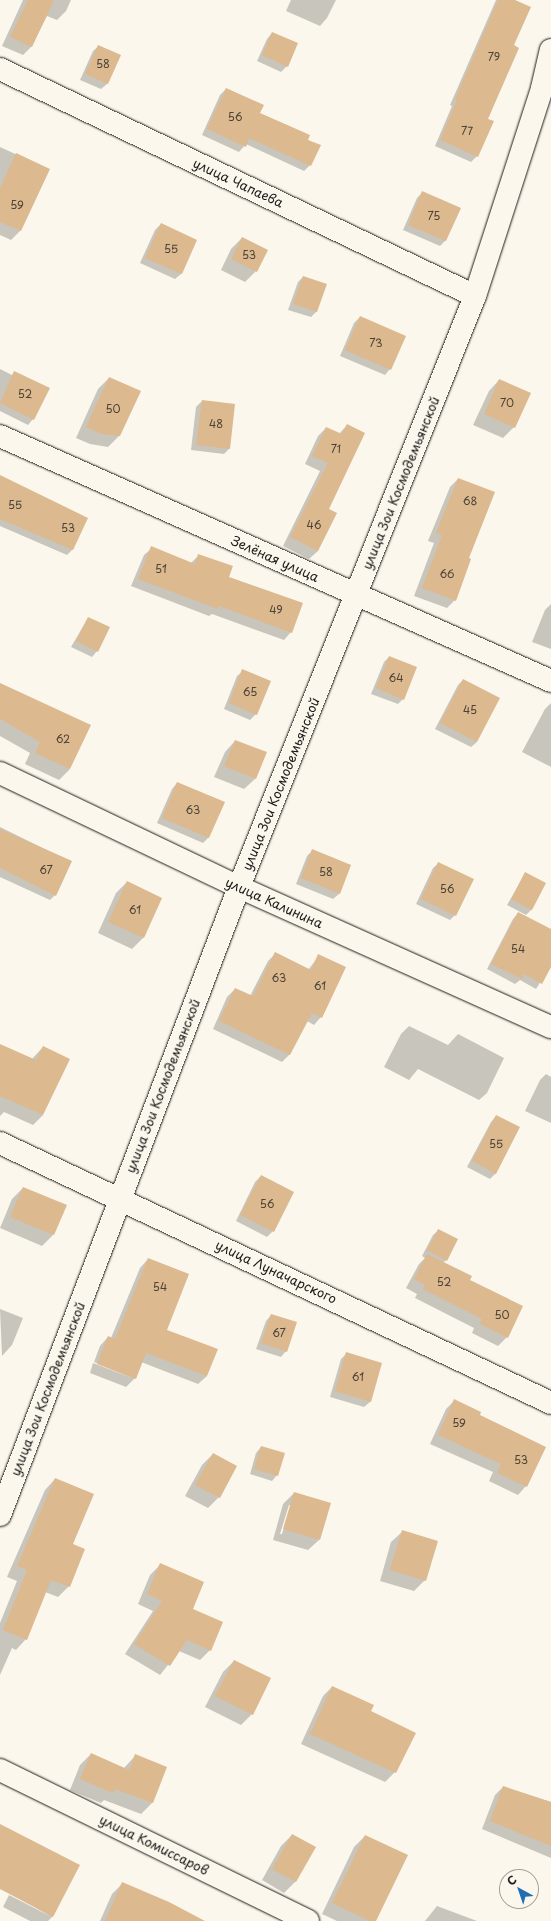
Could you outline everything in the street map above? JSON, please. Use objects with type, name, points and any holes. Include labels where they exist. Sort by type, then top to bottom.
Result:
[{"type":"street","name":"улица Зои Космодемьянской","points":[[0,1515],[239,887],[475,296],[542,88],[551,50]]},
{"type":"street","name":"улица Чапаева","points":[[0,69],[475,296]]},
{"type":"street","name":"Зелёная улица","points":[[0,436],[551,682]]},
{"type":"street","name":"улица Калинина","points":[[0,774],[239,887],[551,1027]]},
{"type":"street","name":"улица Луначарского","points":[[0,1143],[120,1198],[551,1403]]},
{"type":"street","name":"улица Комиссаров","points":[[0,1770],[308,1921]]},
{"type":"building","points":[[28,0],[54,0],[32,47],[10,37]]},
{"type":"building","points":[[498,0],[515,0],[531,7],[514,45],[519,48],[488,119],[494,121],[478,157],[440,140],[457,100],[455,99]]},
{"type":"building","points":[[272,32],[298,43],[288,67],[262,55]]},
{"type":"building","points":[[98,45],[121,55],[108,84],[85,74]]},
{"type":"building","points":[[226,88],[264,105],[260,113],[310,135],[308,140],[321,145],[311,166],[249,138],[246,147],[207,129]]},
{"type":"building","points":[[16,153],[50,169],[21,231],[0,222],[0,188]]},
{"type":"building","points":[[422,191],[461,208],[446,241],[408,225]]},
{"type":"building","points":[[161,223],[197,240],[182,274],[145,258]]},
{"type":"building","points":[[242,237],[268,250],[257,272],[231,259]]},
{"type":"building","points":[[303,276],[327,284],[317,312],[293,304]]},
{"type":"building","points":[[360,316],[406,336],[391,370],[345,350]]},
{"type":"building","points":[[14,371],[50,388],[34,420],[0,403]]},
{"type":"building","points":[[109,377],[141,391],[120,436],[101,434],[86,427]]},
{"type":"building","points":[[499,379],[531,393],[515,428],[484,414]]},
{"type":"building","points":[[202,400],[235,404],[230,449],[196,445]]},
{"type":"building","points":[[347,424],[365,433],[329,509],[337,513],[318,551],[290,537],[328,463],[312,456],[326,427],[342,434]]},
{"type":"building","points":[[0,475],[88,518],[73,550],[0,519]]},
{"type":"building","points":[[458,478],[495,492],[469,558],[471,559],[456,601],[422,588],[442,535],[436,533]]},
{"type":"building","points":[[151,546],[195,564],[198,554],[233,566],[229,577],[303,603],[292,633],[219,606],[218,609],[138,579]]},
{"type":"building","points":[[88,617],[110,627],[98,652],[76,641]]},
{"type":"building","points":[[389,656],[417,667],[404,700],[376,688]]},
{"type":"building","points":[[242,669],[271,681],[257,715],[229,703]]},
{"type":"building","points":[[463,679],[500,698],[477,742],[440,723]]},
{"type":"building","points":[[0,683],[91,725],[70,769],[35,753],[40,742],[0,719]]},
{"type":"building","points":[[235,740],[267,752],[256,779],[224,766]]},
{"type":"building","points":[[177,782],[225,802],[209,838],[162,818]]},
{"type":"building","points":[[0,829],[72,861],[56,896],[0,868]]},
{"type":"building","points":[[312,849],[351,865],[340,894],[301,878]]},
{"type":"building","points":[[438,862],[474,879],[456,916],[421,899]]},
{"type":"building","points":[[525,872],[546,883],[532,910],[511,899]]},
{"type":"building","points":[[127,881],[162,898],[144,938],[108,922]]},
{"type":"building","points":[[518,912],[551,929],[551,967],[542,984],[524,974],[522,979],[491,964]]},
{"type":"building","points":[[275,952],[311,970],[318,954],[346,967],[322,1018],[312,1013],[290,1055],[219,1021],[235,988],[253,996]]},
{"type":"building","points":[[0,1044],[36,1060],[43,1046],[70,1059],[43,1115],[0,1096]]},
{"type":"building","points":[[496,1115],[520,1127],[496,1174],[472,1161]]},
{"type":"building","points":[[261,1175],[294,1192],[274,1232],[240,1215]]},
{"type":"building","points":[[23,1187],[67,1205],[54,1235],[10,1217]]},
{"type":"building","points":[[438,1229],[458,1239],[447,1261],[427,1250]]},
{"type":"building","points":[[427,1254],[472,1276],[470,1280],[523,1306],[508,1338],[480,1324],[482,1319],[423,1289],[425,1285],[414,1279]]},
{"type":"building","points":[[148,1258],[189,1274],[167,1330],[218,1349],[207,1376],[146,1353],[136,1379],[97,1364],[108,1336],[115,1339]]},
{"type":"building","points":[[271,1314],[297,1322],[287,1352],[261,1343]]},
{"type":"building","points":[[346,1352],[382,1363],[371,1402],[335,1391]]},
{"type":"building","points":[[454,1399],[481,1412],[480,1415],[546,1447],[527,1487],[497,1473],[501,1464],[438,1435]]},
{"type":"building","points":[[261,1446],[285,1453],[278,1476],[254,1469]]},
{"type":"building","points":[[213,1453],[237,1466],[220,1498],[195,1485]]},
{"type":"building","points":[[55,1478],[94,1494],[73,1544],[85,1549],[70,1587],[51,1580],[27,1640],[3,1630],[27,1570],[17,1566]]},
{"type":"building","points":[[294,1492],[331,1503],[320,1540],[283,1529]]},
{"type":"building","points":[[402,1530],[438,1541],[426,1581],[390,1570]]},
{"type":"building","points":[[160,1563],[204,1582],[193,1609],[223,1622],[211,1651],[187,1640],[170,1666],[134,1644],[162,1601],[147,1594]]},
{"type":"building","points":[[234,1660],[271,1678],[253,1715],[215,1696]]},
{"type":"building","points":[[332,1686],[374,1705],[371,1711],[416,1733],[396,1773],[310,1734]]},
{"type":"building","points":[[91,1753],[129,1770],[135,1754],[167,1767],[153,1803],[115,1789],[113,1793],[80,1779]]},
{"type":"building","points":[[503,1786],[551,1802],[551,1846],[490,1821]]},
{"type":"building","points":[[0,1824],[80,1865],[53,1917],[0,1889]]},
{"type":"building","points":[[292,1834],[316,1847],[296,1882],[272,1869]]},
{"type":"building","points":[[365,1835],[408,1855],[376,1921],[370,1921],[332,1903]]},
{"type":"building","points":[[122,1882],[169,1902],[205,1921],[105,1921]]}]
